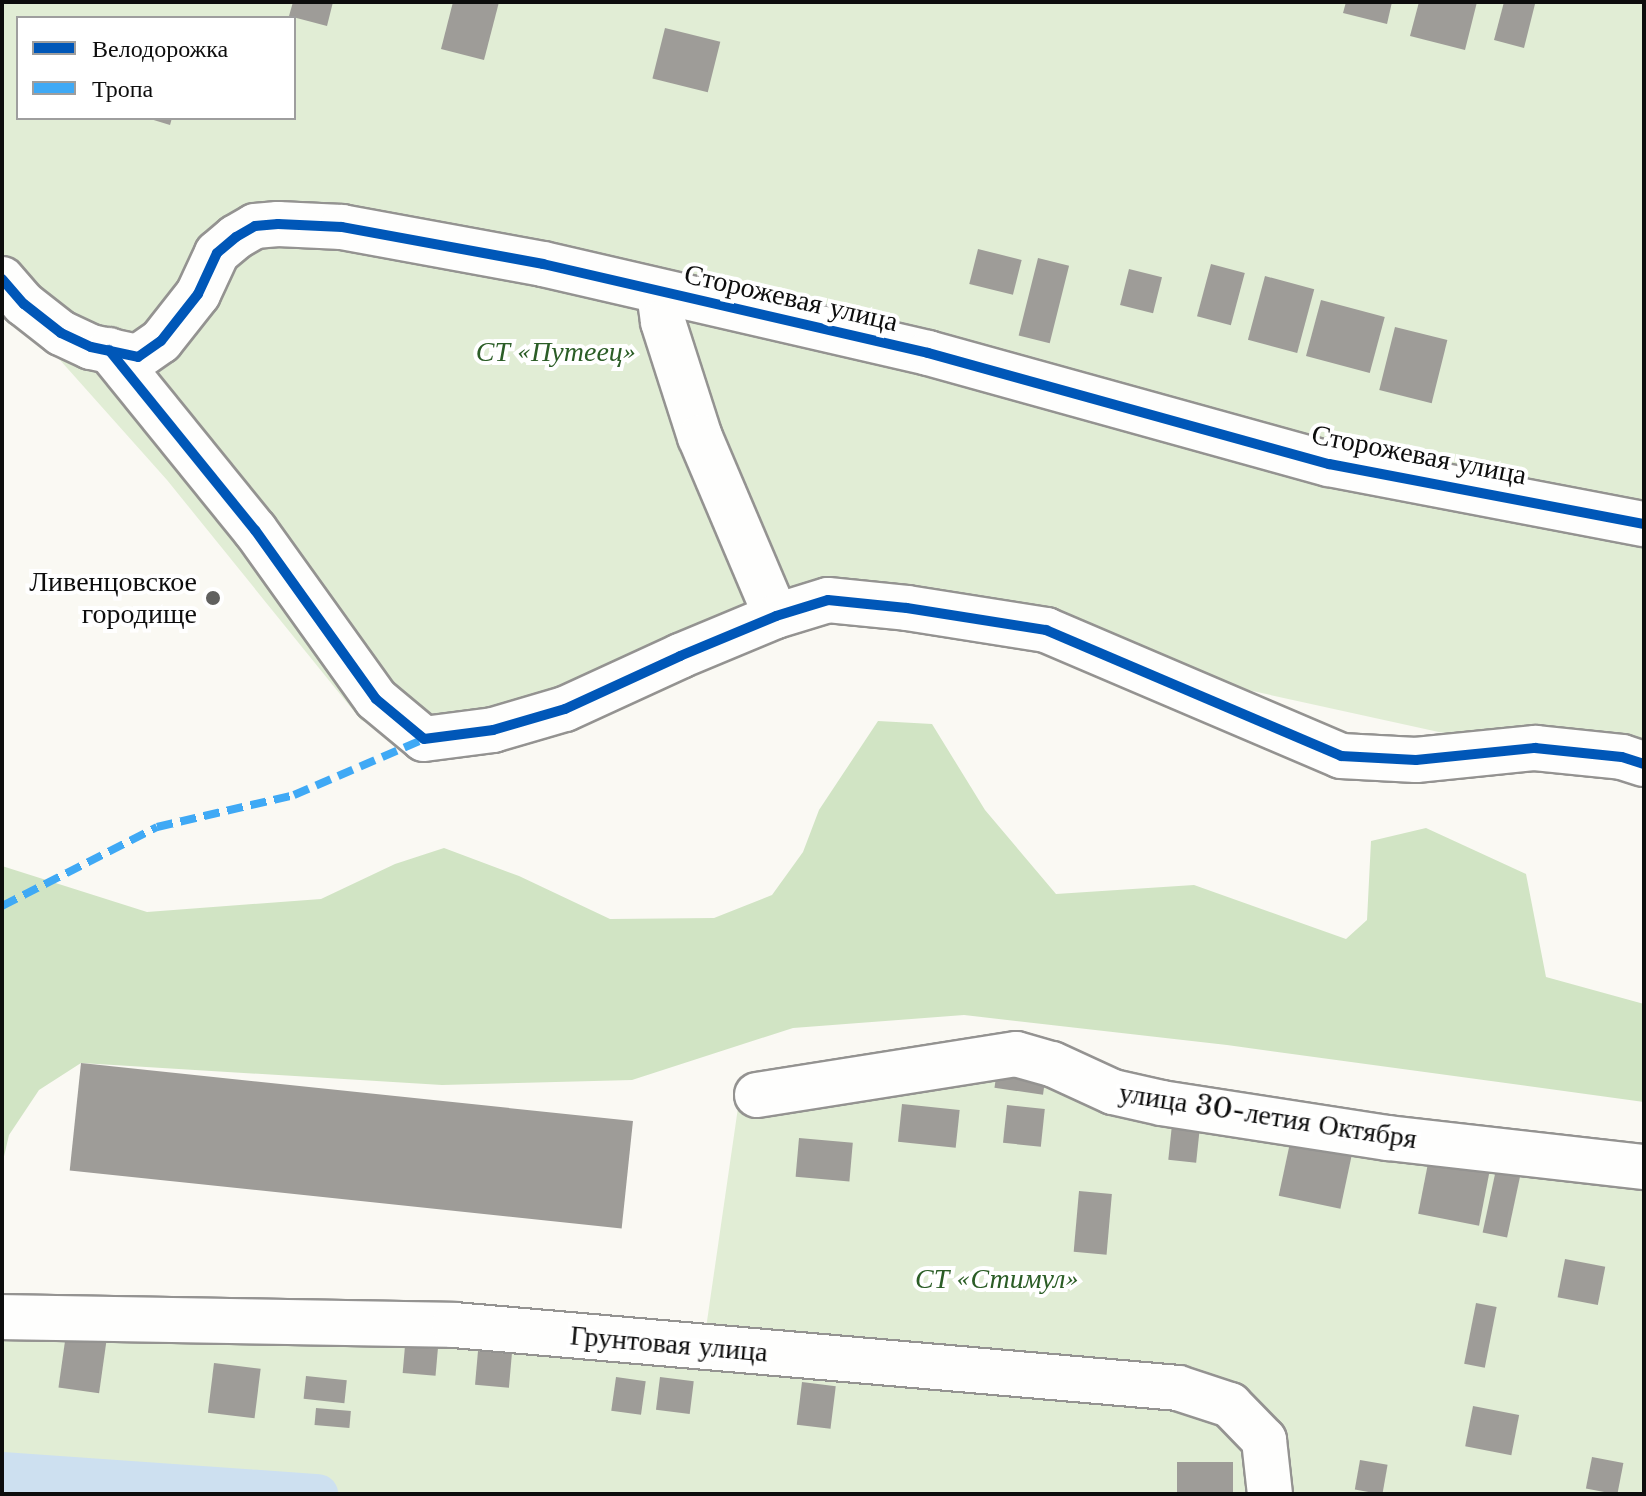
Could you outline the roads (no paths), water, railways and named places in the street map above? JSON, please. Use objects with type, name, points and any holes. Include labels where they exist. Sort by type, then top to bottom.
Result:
[{"type":"street","name":"Сторожевая улица","points":[[2,279],[24,304],[61,333],[91,347],[138,357],[161,341],[198,294],[217,253],[236,237],[255,226],[342,227],[543,264],[928,353],[1329,464],[1644,524]]},
{"type":"street","points":[[659,293],[663,322],[700,437],[776,616]]},
{"type":"street","points":[[109,350],[255,530],[376,699],[424,739],[493,730],[565,709],[776,616],[828,600],[907,608],[1046,630],[1341,756],[1416,760],[1535,748],[1622,757],[1644,764]]},
{"type":"street","name":"улица 30-летия Октября","points":[[757,1095],[1016,1054],[1052,1064],[1113,1092],[1162,1103],[1388,1138],[1644,1167]]},
{"type":"street","name":"Грунтовая улица","points":[[2,1317],[454,1325],[1178,1388],[1230,1405],[1264,1440],[1270,1494]]},
{"type":"waterway","points":[[2,1472],[318,1494]]},
{"type":"place","name":"Ливенцовское городище","points":[[213,598]]},
{"type":"park label","name":"СТ «Путеец»","points":[[556,352]]},
{"type":"park label","name":"СТ «Стимул»","points":[[997,1279]]}]
